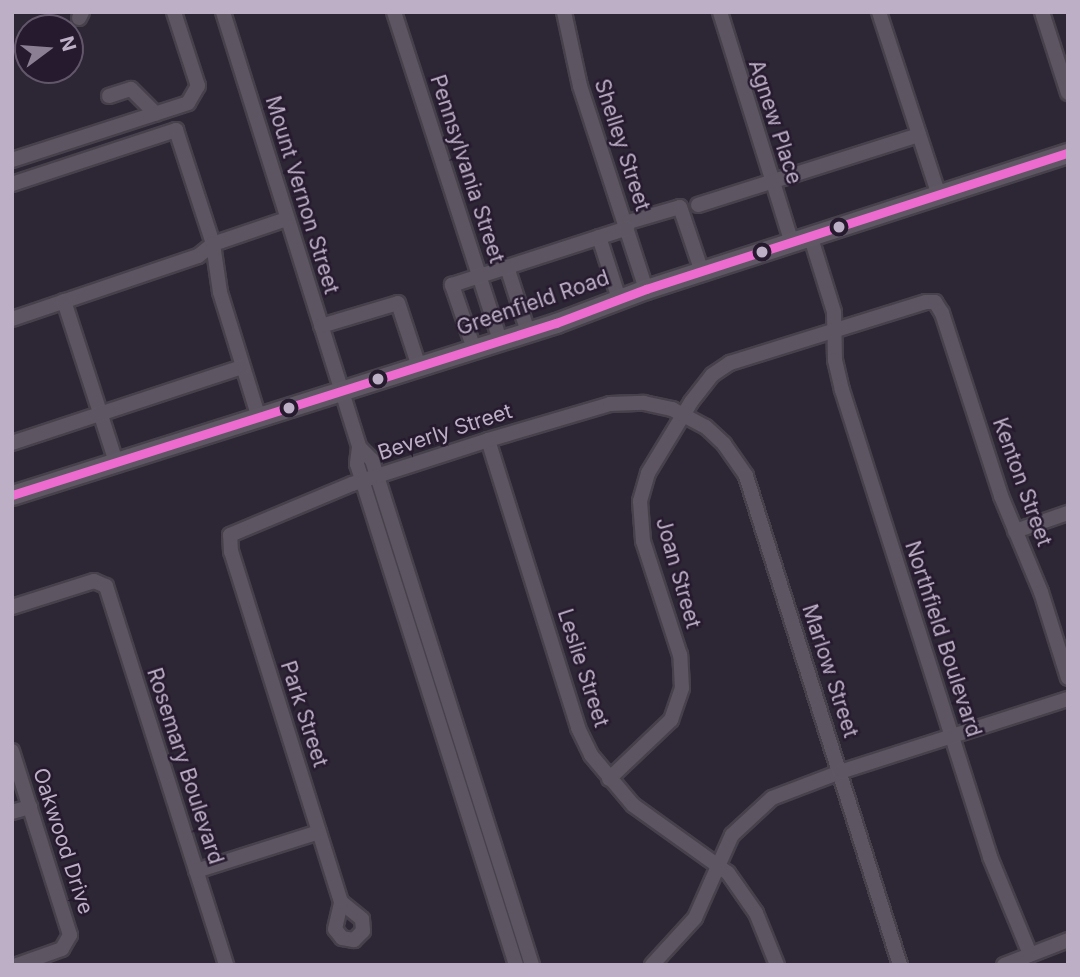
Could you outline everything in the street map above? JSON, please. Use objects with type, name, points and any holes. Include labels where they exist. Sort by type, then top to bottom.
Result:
[{"type":"main road","name":"Greenfield Road","points":[[12,495],[1068,153]]},
{"type":"street","points":[[12,160],[188,103],[198,93],[174,12]]},
{"type":"street","name":"Mount Vernon Street","points":[[223,12],[485,839]]},
{"type":"street","name":"Pennsylvania Street","points":[[394,12],[499,338]]},
{"type":"street","name":"Shelley Street","points":[[564,12],[580,86],[646,289]]},
{"type":"street","name":"Agnew Place","points":[[720,12],[773,182],[832,304],[835,331]]},
{"type":"street","points":[[879,12],[939,196]]},
{"type":"street","points":[[1042,12],[1068,93]]},
{"type":"street","points":[[109,96],[131,89],[156,114]]},
{"type":"street","points":[[12,184],[177,130],[213,244],[214,268],[258,415]]},
{"type":"street","points":[[698,205],[919,135]]},
{"type":"street","points":[[473,346],[453,285],[680,207],[702,272]]},
{"type":"street","points":[[12,319],[198,256],[213,244],[287,219]]},
{"type":"street","points":[[598,237],[619,299]]},
{"type":"street","points":[[507,267],[527,329]]},
{"type":"street","points":[[64,301],[116,462]]},
{"type":"street","name":"Joan Street","points":[[609,779],[671,720],[682,688],[680,656],[643,541],[640,514],[648,473],[705,381],[724,366],[935,302]]},
{"type":"street","name":"Kenton Street","points":[[935,302],[1068,678]]},
{"type":"street","points":[[321,326],[398,303],[418,364]]},
{"type":"street","name":"Northfield Boulevard","points":[[835,331],[839,379],[990,857],[1030,954]]},
{"type":"street","points":[[12,443],[242,367]]},
{"type":"street","name":"Beverly Street","points":[[228,538],[236,529],[370,478],[610,404],[644,403],[684,414]]},
{"type":"street","name":"Marlow Street","points":[[684,414],[724,444],[746,476],[901,965]]},
{"type":"street","name":"Leslie Street","points":[[488,440],[578,728],[609,779],[647,816],[718,864],[752,905],[777,965]]},
{"type":"street","points":[[1015,531],[1068,513]]},
{"type":"street","name":"Park Street","points":[[228,538],[341,902]]},
{"type":"street","name":"Rosemary Boulevard","points":[[12,607],[102,582],[226,965]]},
{"type":"street","points":[[652,965],[695,918],[732,835],[760,806],[785,792],[840,772],[1068,699]]},
{"type":"street","name":"Oakwood Drive","points":[[12,751],[69,928],[68,944],[17,965]]},
{"type":"street","points":[[12,812],[30,807]]},
{"type":"street","points":[[196,871],[319,832]]},
{"type":"street","points":[[485,839],[516,965]]},
{"type":"street","points":[[485,839],[531,965]]},
{"type":"street","points":[[1004,965],[1068,940]]},
{"type":"transit line","points":[[12,495],[556,323],[646,289],[1068,153]]}]
